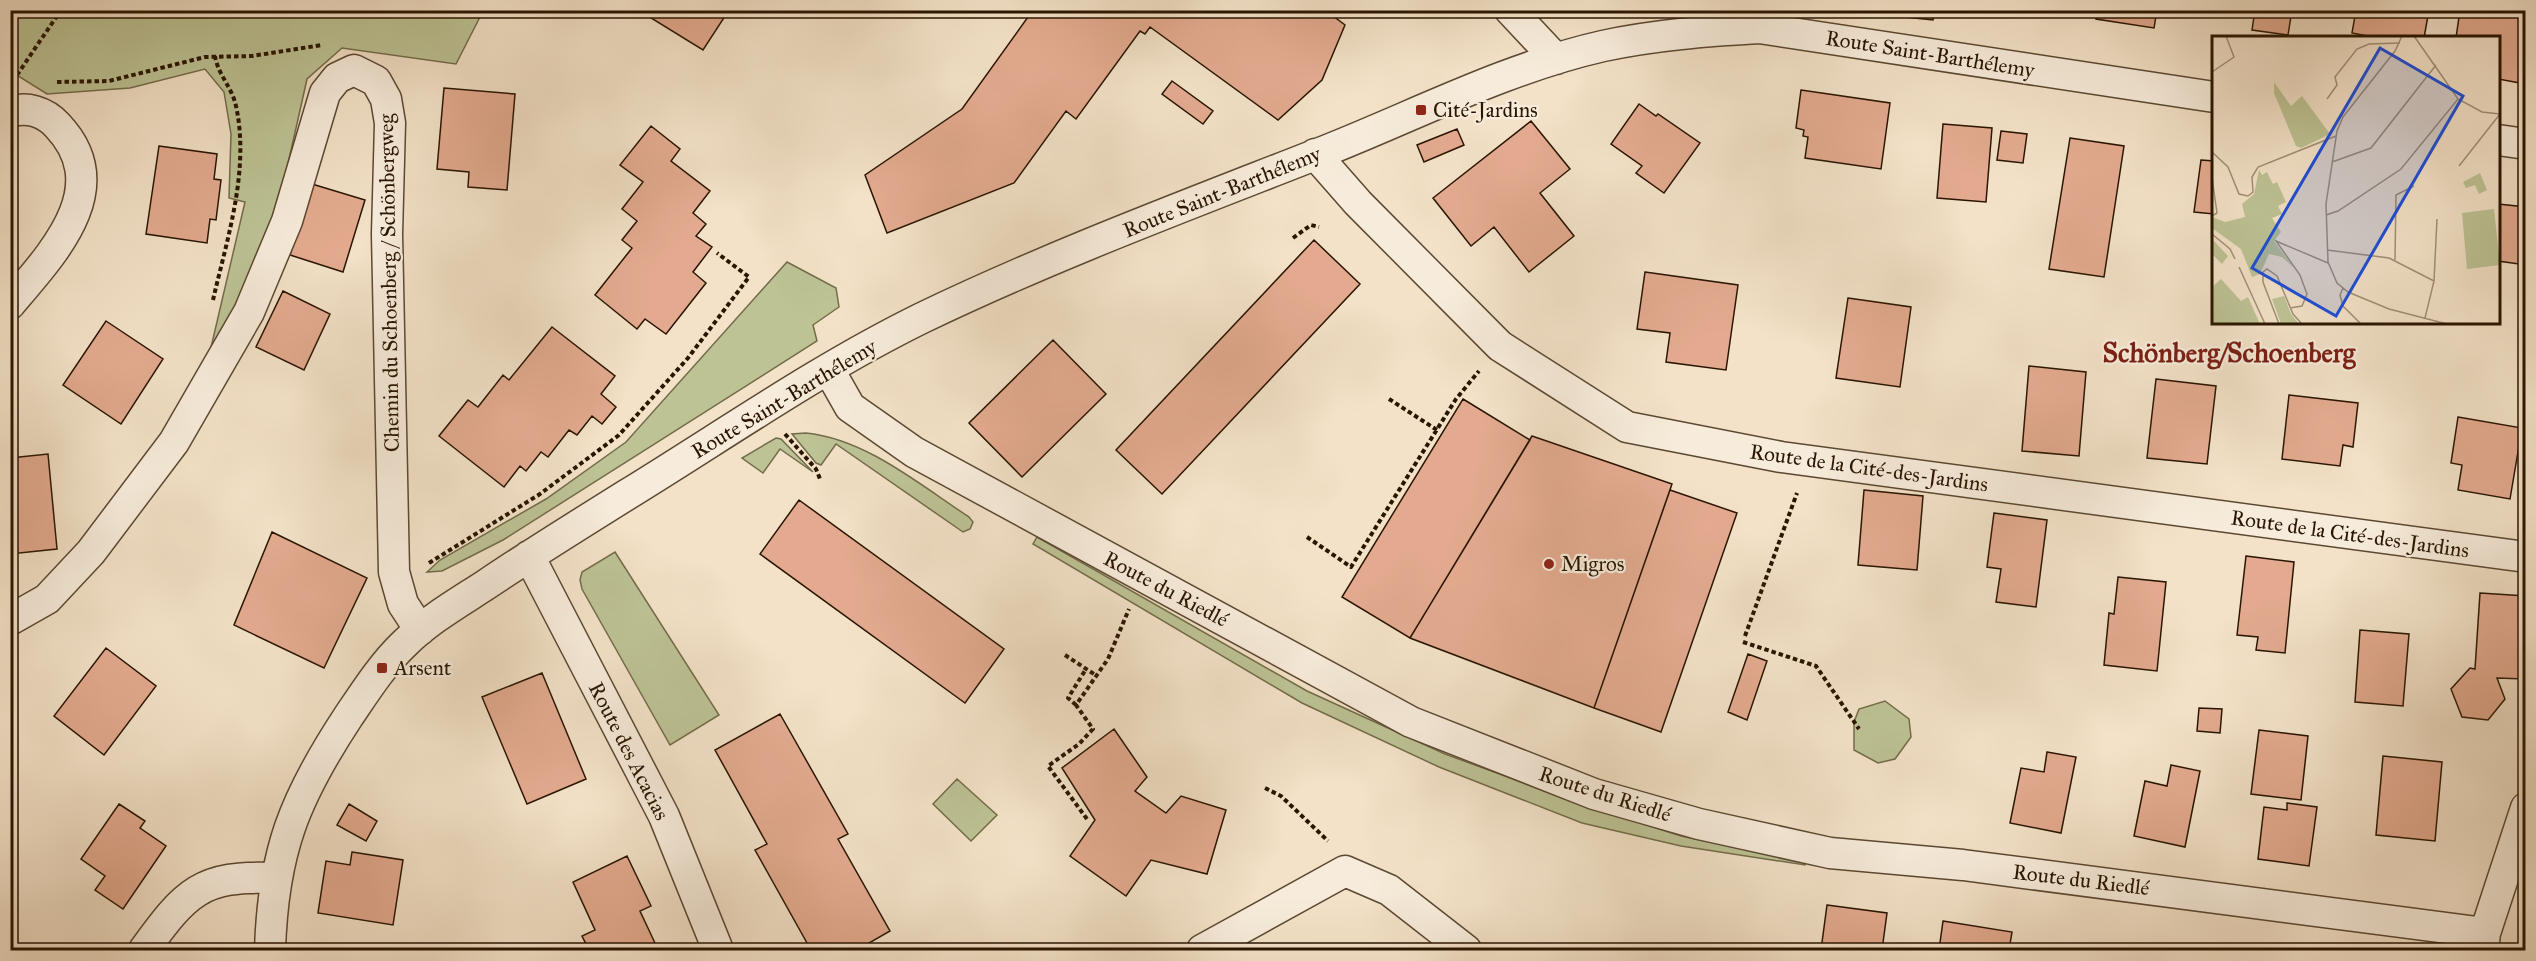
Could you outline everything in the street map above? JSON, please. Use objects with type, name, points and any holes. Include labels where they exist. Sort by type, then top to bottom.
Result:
[{"type":"street","points":[[1510,10],[1556,59]]},
{"type":"street","name":"Route Saint-Barthélemy","points":[[270,951],[275,878],[297,804],[324,754],[381,668],[420,630],[529,556],[829,370],[920,320],[1036,266],[1406,116],[1556,59],[1604,46],[1690,32],[1759,28],[2212,97]]},
{"type":"street","name":"Chemin du Schoenberg / Schönbergweg","points":[[10,620],[47,599],[91,552],[174,442],[249,312],[287,221],[325,93],[337,78],[354,70],[376,81],[386,99],[390,123],[387,234],[394,572],[403,604],[420,630]]},
{"type":"street","points":[[10,112],[34,110],[51,119],[64,132],[82,169],[78,207],[57,247],[10,304]]},
{"type":"street","points":[[2500,140],[2526,144]]},
{"type":"street","name":"Route de la Cité-des-Jardins","points":[[1315,154],[1358,203],[1500,346],[1627,427],[1809,461],[2526,557]]},
{"type":"street","name":"Route du Riedlé","points":[[829,370],[850,407],[914,452],[1411,722],[1594,794],[1699,824],[1830,853],[1962,865],[2484,942]]},
{"type":"street","name":"Route des Acacias","points":[[529,556],[664,816],[718,951]]},
{"type":"street","points":[[2484,942],[2526,808]]},
{"type":"street","points":[[1202,951],[1345,871],[1389,890],[1466,951]]},
{"type":"street","points":[[144,951],[168,917],[202,886],[238,876],[275,878]]},
{"type":"path","points":[[21,68],[61,10]]},
{"type":"path","points":[[47,82],[109,81],[215,56],[252,56],[332,44]]},
{"type":"path","points":[[213,303],[236,200],[241,135],[230,86],[217,70],[215,56]]},
{"type":"path","points":[[1293,238],[1311,225],[1318,227]]},
{"type":"path","points":[[422,566],[540,494],[619,435],[688,358],[749,278],[717,253]]},
{"type":"path","points":[[1307,537],[1351,567],[1461,392]]},
{"type":"path","points":[[1389,399],[1437,430]]},
{"type":"path","points":[[781,429],[816,469],[820,479]]},
{"type":"path","points":[[1745,636],[1809,461]]},
{"type":"path","points":[[1076,705],[1108,659],[1130,608]]},
{"type":"path","points":[[1743,642],[1816,666],[1859,729]]},
{"type":"path","points":[[1065,655],[1097,676]]},
{"type":"path","points":[[1086,669],[1068,698],[1076,705],[1093,729],[1079,744],[1048,766],[1087,819]]},
{"type":"path","points":[[1265,788],[1281,796],[1330,843],[1345,871]]},
{"type":"green space","points":[[11,11],[483,11],[456,64],[342,48],[307,79],[279,204],[245,293],[209,356],[245,202],[229,198],[231,134],[224,92],[205,69],[130,88],[47,94],[11,73]]},
{"type":"green space","points":[[787,262],[836,288],[839,307],[813,325],[817,341],[503,540],[442,571],[427,572],[440,560],[546,499],[626,442]]},
{"type":"green space","points":[[806,433],[850,444],[892,465],[969,517],[973,522],[970,529],[963,532],[836,444],[821,465],[816,463],[792,434]]},
{"type":"green space","points":[[776,438],[781,439],[813,472],[780,449],[763,473],[742,458]]},
{"type":"green space","points":[[1037,537],[1307,691],[1445,754],[1587,806],[1681,836],[1805,862],[1805,865],[1681,846],[1582,823],[1439,767],[1302,703],[1033,544]]},
{"type":"green space","points":[[615,552],[719,715],[670,745],[582,589],[580,580],[582,572]]},
{"type":"green space","points":[[1885,701],[1909,719],[1911,737],[1895,759],[1878,763],[1854,750],[1854,722],[1859,709]]},
{"type":"green space","points":[[957,779],[997,815],[971,841],[933,804]]},
{"type":"building","points":[[645,10],[729,10],[703,50],[643,13]]},
{"type":"building","points":[[1033,10],[1325,10],[1345,25],[1322,80],[1278,120],[1150,27],[1145,34],[1140,31],[1076,119],[1066,111],[1014,183],[887,233],[865,175],[962,109]]},
{"type":"building","points":[[1906,10],[1934,10],[1933,20],[1905,17]]},
{"type":"building","points":[[2097,10],[2157,10],[2154,28],[2096,19]]},
{"type":"building","points":[[2255,10],[2292,10],[2288,35],[2252,30]]},
{"type":"building","points":[[2356,10],[2429,10],[2424,36],[2368,36],[2352,33]]},
{"type":"building","points":[[2460,10],[2482,10],[2526,17],[2526,95],[2525,84],[2500,79],[2500,36],[2456,36]]},
{"type":"building","points":[[1172,81],[1213,111],[1203,124],[1162,94]]},
{"type":"building","points":[[444,88],[515,94],[507,190],[468,187],[469,172],[437,169]]},
{"type":"building","points":[[1801,90],[1890,103],[1881,169],[1805,158],[1808,137],[1803,136],[1804,130],[1796,128]]},
{"type":"building","points":[[1639,104],[1656,116],[1658,114],[1700,143],[1664,193],[1636,173],[1642,166],[1611,144]]},
{"type":"building","points":[[1531,121],[1570,169],[1540,193],[1574,236],[1529,272],[1494,227],[1471,246],[1433,198]]},
{"type":"building","points":[[1943,124],[1992,128],[1986,202],[1937,198]]},
{"type":"building","points":[[651,126],[680,149],[671,161],[710,191],[693,213],[706,224],[696,236],[712,247],[693,272],[706,283],[666,334],[645,319],[637,329],[595,295],[632,248],[622,240],[637,221],[622,209],[643,182],[620,165]]},
{"type":"building","points":[[1457,129],[1464,145],[1424,162],[1417,145]]},
{"type":"building","points":[[2001,131],[2027,134],[2023,163],[1997,160]]},
{"type":"building","points":[[2070,138],[2124,146],[2104,277],[2049,269]]},
{"type":"building","points":[[159,146],[217,154],[214,179],[221,180],[216,220],[210,219],[207,243],[146,234]]},
{"type":"building","points":[[2201,160],[2212,161],[2212,214],[2194,212]]},
{"type":"building","points":[[312,184],[365,200],[343,272],[290,255]]},
{"type":"building","points":[[2500,204],[2526,207],[2526,265],[2500,261]]},
{"type":"building","points":[[1314,240],[1360,284],[1162,494],[1116,450]]},
{"type":"building","points":[[1645,272],[1738,285],[1726,370],[1666,362],[1670,333],[1637,329]]},
{"type":"building","points":[[283,291],[330,314],[304,370],[256,347]]},
{"type":"building","points":[[1848,298],[1911,307],[1900,387],[1836,378]]},
{"type":"building","points":[[106,321],[163,359],[121,424],[63,385]]},
{"type":"building","points":[[552,327],[615,376],[601,394],[616,407],[602,424],[592,416],[577,435],[569,430],[548,457],[541,452],[526,471],[520,466],[504,487],[439,436],[468,400],[478,407],[503,375],[509,380]]},
{"type":"building","points":[[1053,340],[1106,394],[1022,477],[969,423]]},
{"type":"building","points":[[2029,366],[2086,372],[2079,456],[2022,451]]},
{"type":"building","points":[[2156,379],[2216,386],[2207,464],[2147,458]]},
{"type":"building","points":[[2289,395],[2358,403],[2353,447],[2343,445],[2340,466],[2282,459]]},
{"type":"building","points":[[1463,399],[1530,440],[1410,638],[1342,597]]},
{"type":"building","points":[[2458,417],[2522,428],[2510,499],[2458,490],[2462,465],[2451,463]]},
{"type":"building","name":"Migros","points":[[1532,436],[1672,484],[1594,708],[1410,638]]},
{"type":"building","points":[[48,454],[57,549],[10,554],[10,458]]},
{"type":"building","points":[[1670,490],[1737,513],[1661,732],[1594,708]]},
{"type":"building","points":[[1864,490],[1923,496],[1917,570],[1858,565]]},
{"type":"building","points":[[799,500],[1004,649],[965,703],[760,554]]},
{"type":"building","points":[[1994,513],[2047,520],[2036,607],[1996,602],[2001,569],[1987,567]]},
{"type":"building","points":[[272,532],[367,578],[324,668],[234,625]]},
{"type":"building","points":[[2246,556],[2294,562],[2285,653],[2256,650],[2258,637],[2237,635]]},
{"type":"building","points":[[2118,577],[2166,582],[2157,671],[2104,665],[2109,613],[2114,614]]},
{"type":"building","points":[[2480,593],[2526,596],[2525,679],[2497,678],[2505,699],[2488,720],[2462,717],[2451,689],[2470,668],[2475,669]]},
{"type":"building","points":[[2360,630],[2409,634],[2403,706],[2355,702]]},
{"type":"building","points":[[106,648],[156,686],[104,755],[54,716]]},
{"type":"building","points":[[1748,654],[1767,661],[1747,720],[1728,712]]},
{"type":"building","points":[[542,673],[586,779],[527,804],[482,697]]},
{"type":"building","points":[[2199,708],[2222,709],[2220,733],[2197,731]]},
{"type":"building","points":[[780,714],[848,834],[838,839],[890,931],[869,943],[873,950],[811,950],[755,850],[767,844],[715,750]]},
{"type":"building","points":[[1114,729],[1147,777],[1135,791],[1166,813],[1181,796],[1226,810],[1207,874],[1151,860],[1126,896],[1070,856],[1095,820],[1062,768]]},
{"type":"building","points":[[2259,730],[2308,736],[2301,800],[2251,794]]},
{"type":"building","points":[[2047,752],[2076,757],[2061,833],[2010,823],[2021,768],[2044,772]]},
{"type":"building","points":[[2383,756],[2442,762],[2435,841],[2376,835]]},
{"type":"building","points":[[2171,765],[2200,771],[2185,847],[2134,836],[2145,781],[2167,786]]},
{"type":"building","points":[[2287,803],[2317,807],[2309,866],[2258,859],[2264,807],[2287,810]]},
{"type":"building","points":[[119,804],[145,821],[140,828],[166,846],[123,909],[95,890],[105,876],[81,859]]},
{"type":"building","points":[[349,804],[377,821],[366,841],[337,825]]},
{"type":"building","points":[[352,852],[403,860],[393,925],[318,913],[326,861],[350,865]]},
{"type":"building","points":[[627,856],[651,906],[640,911],[655,943],[638,950],[589,950],[582,936],[595,930],[573,882]]},
{"type":"building","points":[[1827,905],[1887,913],[1882,950],[1821,950]]},
{"type":"building","points":[[1943,921],[2012,932],[2009,950],[1939,950]]},
{"type":"place","name":"Cité-Jardins","points":[[1421,110]]},
{"type":"place","name":"Migros","points":[[1549,564]]},
{"type":"place","name":"Arsent","points":[[382,668]]},
{"type":"district","name":"Schönberg/Schoenberg","points":[[2229,352]]}]
